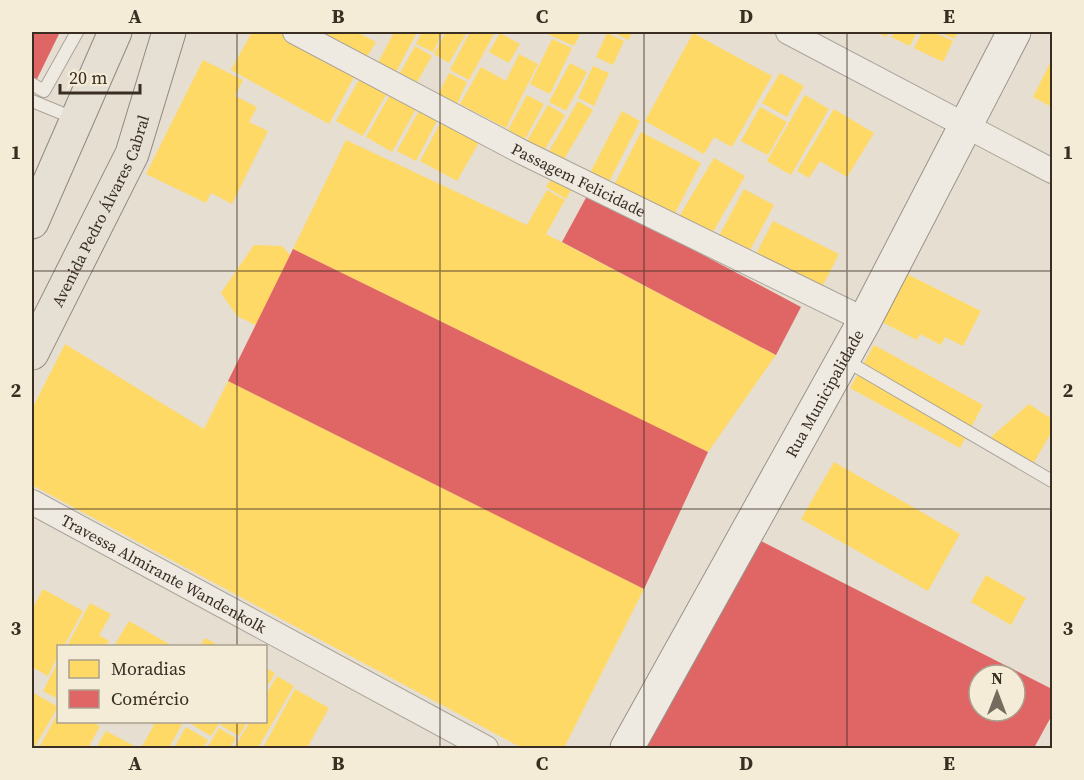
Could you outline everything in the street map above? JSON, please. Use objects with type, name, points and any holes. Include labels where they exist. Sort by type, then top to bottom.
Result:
[{"type":"main road","points":[[32,222],[114,32]]},
{"type":"main road","name":"Avenida Pedro Álvares Cabral","points":[[32,353],[132,154],[170,32]]},
{"type":"street","name":"Passagem Felicidade","points":[[295,32],[532,157],[866,320]]},
{"type":"street","points":[[788,32],[1053,171]]},
{"type":"street","name":"Rua Municipalidade","points":[[627,748],[866,320],[1014,32]]},
{"type":"street","name":"Travessa Almirante Wandenkolk","points":[[32,502],[486,748]]},
{"type":"lane","points":[[32,84],[44,91],[76,32]]},
{"type":"lane","points":[[32,101],[77,120]]},
{"type":"lane","points":[[844,360],[1053,481]]},
{"type":"building: Moradias","points":[[252,32],[285,32],[357,71],[329,124],[231,70]]},
{"type":"building: Moradias","points":[[323,32],[357,32],[376,42],[364,62],[320,36]]},
{"type":"building: Moradias","points":[[394,32],[417,32],[396,72],[378,63]]},
{"type":"building: Moradias","points":[[422,32],[443,32],[433,52],[416,44]]},
{"type":"building: Moradias","points":[[446,32],[467,32],[449,63],[434,54]]},
{"type":"building: Moradias","points":[[470,32],[495,32],[469,80],[450,70]]},
{"type":"building: Moradias","points":[[543,32],[581,32],[574,46]]},
{"type":"building: Moradias","points":[[613,32],[633,32],[628,40]]},
{"type":"building: Moradias","points":[[876,32],[889,32],[886,37]]},
{"type":"building: Moradias","points":[[894,32],[917,32],[910,46],[891,37]]},
{"type":"building: Moradias","points":[[922,32],[933,32],[953,41],[943,62],[914,48]]},
{"type":"building: Moradias","points":[[939,32],[958,32],[954,39]]},
{"type":"building: Moradias","points":[[500,33],[520,44],[509,63],[489,52]]},
{"type":"building: Moradias","points":[[607,33],[624,41],[613,65],[596,57]]},
{"type":"building: Moradias","points":[[693,33],[772,76],[732,147],[714,137],[704,154],[645,121]]},
{"type":"building: Moradias","points":[[552,39],[572,48],[550,94],[530,84]]},
{"type":"building: Moradias","points":[[415,46],[432,56],[417,82],[400,73]]},
{"type":"building: Moradias","points":[[519,54],[538,64],[506,128],[460,104],[481,67],[506,81]]},
{"type":"building: Moradias","points":[[1052,59],[1052,107],[1033,97]]},
{"type":"building: Moradias","points":[[203,60],[243,80],[235,96],[257,107],[249,122],[268,131],[232,204],[211,193],[206,203],[146,174]]},
{"type":"building: Moradias","points":[[570,63],[587,72],[566,111],[549,102]]},
{"type":"building: Moradias","points":[[593,66],[609,73],[594,106],[578,98]]},
{"type":"building: Moradias","points":[[449,73],[467,82],[456,106],[437,97]]},
{"type":"building: Moradias","points":[[780,73],[804,86],[787,117],[762,103]]},
{"type":"building: Moradias","points":[[360,78],[387,93],[363,136],[336,121]]},
{"type":"building: Moradias","points":[[391,93],[417,107],[392,152],[366,137]]},
{"type":"building: Moradias","points":[[527,95],[544,104],[525,139],[508,130]]},
{"type":"building: Moradias","points":[[805,95],[829,109],[791,175],[767,161]]},
{"type":"building: Moradias","points":[[578,101],[593,110],[563,161],[548,153]]},
{"type":"building: Moradias","points":[[548,105],[565,115],[544,151],[527,141]]},
{"type":"building: Moradias","points":[[421,107],[439,117],[416,161],[397,151]]},
{"type":"building: Moradias","points":[[760,107],[787,122],[768,155],[741,141]]},
{"type":"building: Moradias","points":[[834,109],[874,133],[847,177],[820,161],[809,178],[797,171]]},
{"type":"building: Moradias","points":[[622,111],[640,121],[608,184],[589,175]]},
{"type":"building: Moradias","points":[[443,118],[481,139],[457,181],[420,161]]},
{"type":"building: Moradias","points":[[641,132],[701,163],[674,215],[614,185]]},
{"type":"building: Moradias","points":[[346,140],[527,225],[547,190],[565,200],[546,234],[776,355],[708,452],[682,440],[670,463],[591,424],[603,401],[293,249]]},
{"type":"building: Moradias","points":[[714,158],[745,176],[709,239],[677,220]]},
{"type":"building: Moradias","points":[[555,172],[575,183],[566,199],[546,187]]},
{"type":"building: Moradias","points":[[744,189],[774,205],[749,252],[719,236]]},
{"type":"building: Moradias","points":[[773,221],[839,254],[819,293],[753,260]]},
{"type":"building: Moradias","points":[[254,245],[282,246],[301,267],[404,318],[378,368],[353,372],[237,316],[221,293]]},
{"type":"building: Moradias","points":[[897,269],[981,311],[963,346],[945,337],[941,345],[920,334],[917,340],[872,317]]},
{"type":"building: Moradias","points":[[65,344],[204,429],[228,381],[480,507],[507,456],[592,500],[566,550],[644,589],[564,748],[522,748],[32,485],[32,409]]},
{"type":"building: Moradias","points":[[874,345],[983,405],[960,448],[850,388]]},
{"type":"building: Moradias","points":[[1029,404],[1052,419],[1052,431],[1028,473],[983,444]]},
{"type":"building: Moradias","points":[[834,462],[960,534],[928,591],[801,519]]},
{"type":"building: Moradias","points":[[986,575],[1026,598],[1011,625],[971,602]]},
{"type":"building: Moradias","points":[[43,589],[83,611],[65,645],[57,645],[57,658],[48,676],[32,667],[32,610]]},
{"type":"building: Moradias","points":[[90,603],[111,614],[99,635],[109,641],[107,645],[68,645]]},
{"type":"building: Moradias","points":[[129,621],[169,644],[168,645],[115,645]]},
{"type":"building: Moradias","points":[[205,638],[218,645],[201,645]]},
{"type":"building: Moradias","points":[[57,664],[57,698],[43,691]]},
{"type":"building: Moradias","points":[[267,669],[275,673],[267,687]]},
{"type":"building: Moradias","points":[[277,676],[294,686],[258,748],[234,748],[249,723],[267,723],[267,693]]},
{"type":"building: Moradias","points":[[295,689],[329,708],[307,748],[263,748]]},
{"type":"building: Moradias","points":[[32,692],[57,706],[57,709],[32,748]]},
{"type":"building: Moradias","points":[[57,715],[57,723],[93,723],[100,726],[88,748],[39,748]]},
{"type":"building: Moradias","points":[[150,723],[182,724],[169,748],[141,748],[154,725]]},
{"type":"building: Moradias","points":[[192,723],[219,723],[211,736]]},
{"type":"building: Moradias","points":[[221,723],[246,723],[239,736],[220,725]]},
{"type":"building: Moradias","points":[[186,727],[208,740],[203,748],[174,748]]},
{"type":"building: Moradias","points":[[219,728],[236,738],[230,748],[207,748]]},
{"type":"building: Moradias","points":[[106,731],[138,748],[96,748]]},
{"type":"building: Comércio","points":[[32,32],[60,32],[36,81],[32,78]]},
{"type":"building: Comércio","points":[[588,194],[801,307],[776,355],[562,242]]},
{"type":"building: Comércio","points":[[293,249],[708,452],[644,589],[228,381]]},
{"type":"building: Comércio","points":[[755,538],[1001,663],[967,663],[967,723],[1027,723],[1027,676],[1052,689],[1052,715],[1034,748],[637,748]]}]
